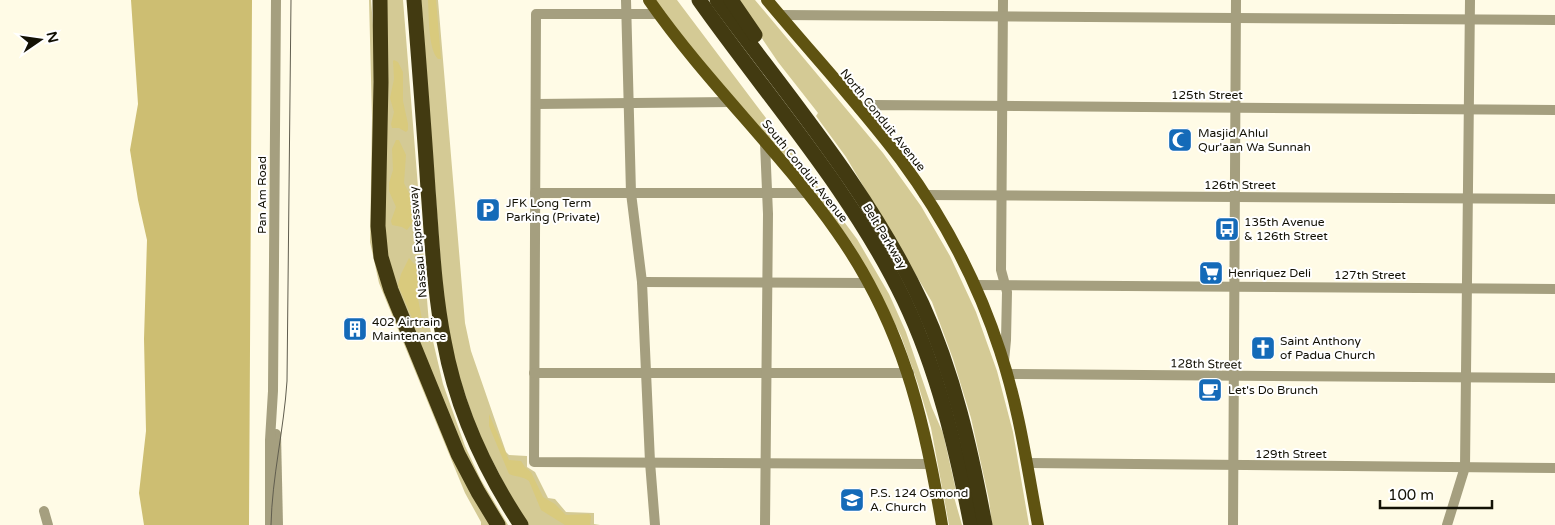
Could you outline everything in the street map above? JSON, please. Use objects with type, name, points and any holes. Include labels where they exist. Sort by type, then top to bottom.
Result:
[{"type":"highway","points":[[380,0],[381,82],[378,226],[381,257],[391,290],[452,440],[467,472],[498,525]]},
{"type":"highway","name":"Nassau Expressway","points":[[414,0],[436,286],[444,341],[457,394],[474,439],[495,482],[521,525]]},
{"type":"highway","name":"Belt Parkway","points":[[698,0],[828,174],[863,227],[898,287],[926,351],[939,390],[971,525]]},
{"type":"highway","name":"Belt Parkway","points":[[717,0],[840,166],[891,246],[915,291],[934,332],[959,409],[985,525]]},
{"type":"highway","points":[[731,0],[797,92],[840,166]]},
{"type":"main road","name":"South Conduit Avenue","points":[[649,0],[730,102],[808,194],[838,234],[869,283],[894,335],[909,373],[921,415],[942,525]]},
{"type":"main road","name":"North Conduit Avenue","points":[[769,2],[900,159],[952,239],[974,284],[1006,368],[1016,407],[1038,525]]},
{"type":"street","name":"Pan Am Road","points":[[270,525],[276,0]]},
{"type":"street","points":[[626,0],[631,193],[642,282],[650,462],[655,525]]},
{"type":"street","points":[[1003,0],[1001,270],[1007,292],[1006,368]]},
{"type":"street","points":[[1233,525],[1236,0]]},
{"type":"street","points":[[1447,525],[1465,467],[1470,0]]},
{"type":"street","points":[[660,14],[536,14],[534,462],[931,464]]},
{"type":"street","points":[[779,15],[1555,20]]},
{"type":"street","points":[[536,104],[730,102]]},
{"type":"street","name":"125th Street","points":[[859,109],[874,105],[1555,110]]},
{"type":"street","points":[[765,143],[768,214],[765,525]]},
{"type":"street","points":[[535,193],[808,194]]},
{"type":"street","name":"126th Street","points":[[924,195],[1555,199]]},
{"type":"street","points":[[642,282],[869,283]]},
{"type":"street","name":"127th Street","points":[[974,284],[1555,289]]},
{"type":"street","name":"128th Street","points":[[1006,368],[1234,377],[1555,378]]},
{"type":"street","points":[[534,373],[909,373]]},
{"type":"street","name":"Pan Am Road","points":[[273,391],[278,464],[278,525]]},
{"type":"street","name":"129th Street","points":[[1027,463],[1555,468]]},
{"type":"street","points":[[44,510],[48,525]]},
{"type":"shaded area","points":[[131,0],[252,0],[249,525],[144,525],[139,493],[146,431],[144,339],[147,240],[130,150],[138,104]]},
{"type":"shaded area","points":[[369,0],[371,0],[374,38],[373,227],[491,525],[481,525],[465,493],[379,283],[370,242],[372,118]]},
{"type":"shaded area","points":[[383,0],[403,0],[429,324],[443,384],[465,446],[481,480],[508,525],[500,525],[475,483],[382,253]]},
{"type":"shaded area","points":[[421,0],[438,0],[465,323],[471,351],[506,452],[509,455],[527,456],[527,467],[535,472],[548,498],[555,499],[566,512],[594,513],[594,524],[600,525],[528,525],[519,512],[478,433],[457,370],[447,322],[442,281]]},
{"type":"shaded area","points":[[428,0],[436,0],[441,59],[438,59],[432,48]]},
{"type":"shaded area","points":[[655,0],[677,0],[857,239],[889,294],[906,332],[932,408],[943,433],[957,495],[954,497],[962,525],[949,525],[931,428],[918,384],[901,336],[852,243],[825,206],[675,29]]},
{"type":"shaded area","points":[[736,0],[755,0],[883,153],[921,206],[950,256],[976,312],[997,371],[1013,432],[1029,525],[992,525],[989,500],[971,418],[953,359],[932,302],[846,157],[816,116],[818,113],[778,62]]},
{"type":"shaded area","points":[[394,60],[398,62],[403,72],[403,101],[408,124],[406,132],[399,128],[392,128],[391,124],[394,112],[390,98],[394,79]]},
{"type":"shaded area","points":[[396,140],[399,140],[406,155],[404,183],[412,199],[411,206],[414,216],[413,222],[407,230],[392,225],[391,221],[396,207],[389,191],[389,183],[393,170],[392,149]]},
{"type":"shaded area","points":[[409,258],[417,270],[418,299],[424,329],[415,325],[398,285]]},
{"type":"shaded area","points":[[489,414],[509,460],[521,461],[531,472],[543,497],[555,504],[566,515],[589,514],[591,516],[590,525],[565,525],[541,510],[529,481],[509,474],[489,426]]},
{"type":"tram line","points":[[271,525],[287,381],[291,0]]},
{"type":"place","name":"Masjid Ahlul Qur'aan Wa Sunnah","points":[[1180,140]]},
{"type":"place","name":"JFK Long Term Parking (Private)","points":[[488,210]]},
{"type":"place","name":"135th Avenue & 126th Street","points":[[1227,229]]},
{"type":"place","name":"Henriquez Deli","points":[[1211,273]]},
{"type":"place","name":"402 Airtrain Maintenance","points":[[355,329]]},
{"type":"place","name":"Saint Anthony of Padua Church","points":[[1263,348]]},
{"type":"place","name":"Let's Do Brunch","points":[[1210,390]]},
{"type":"place","name":"P.S. 124 Osmond A. Church","points":[[852,500]]}]
